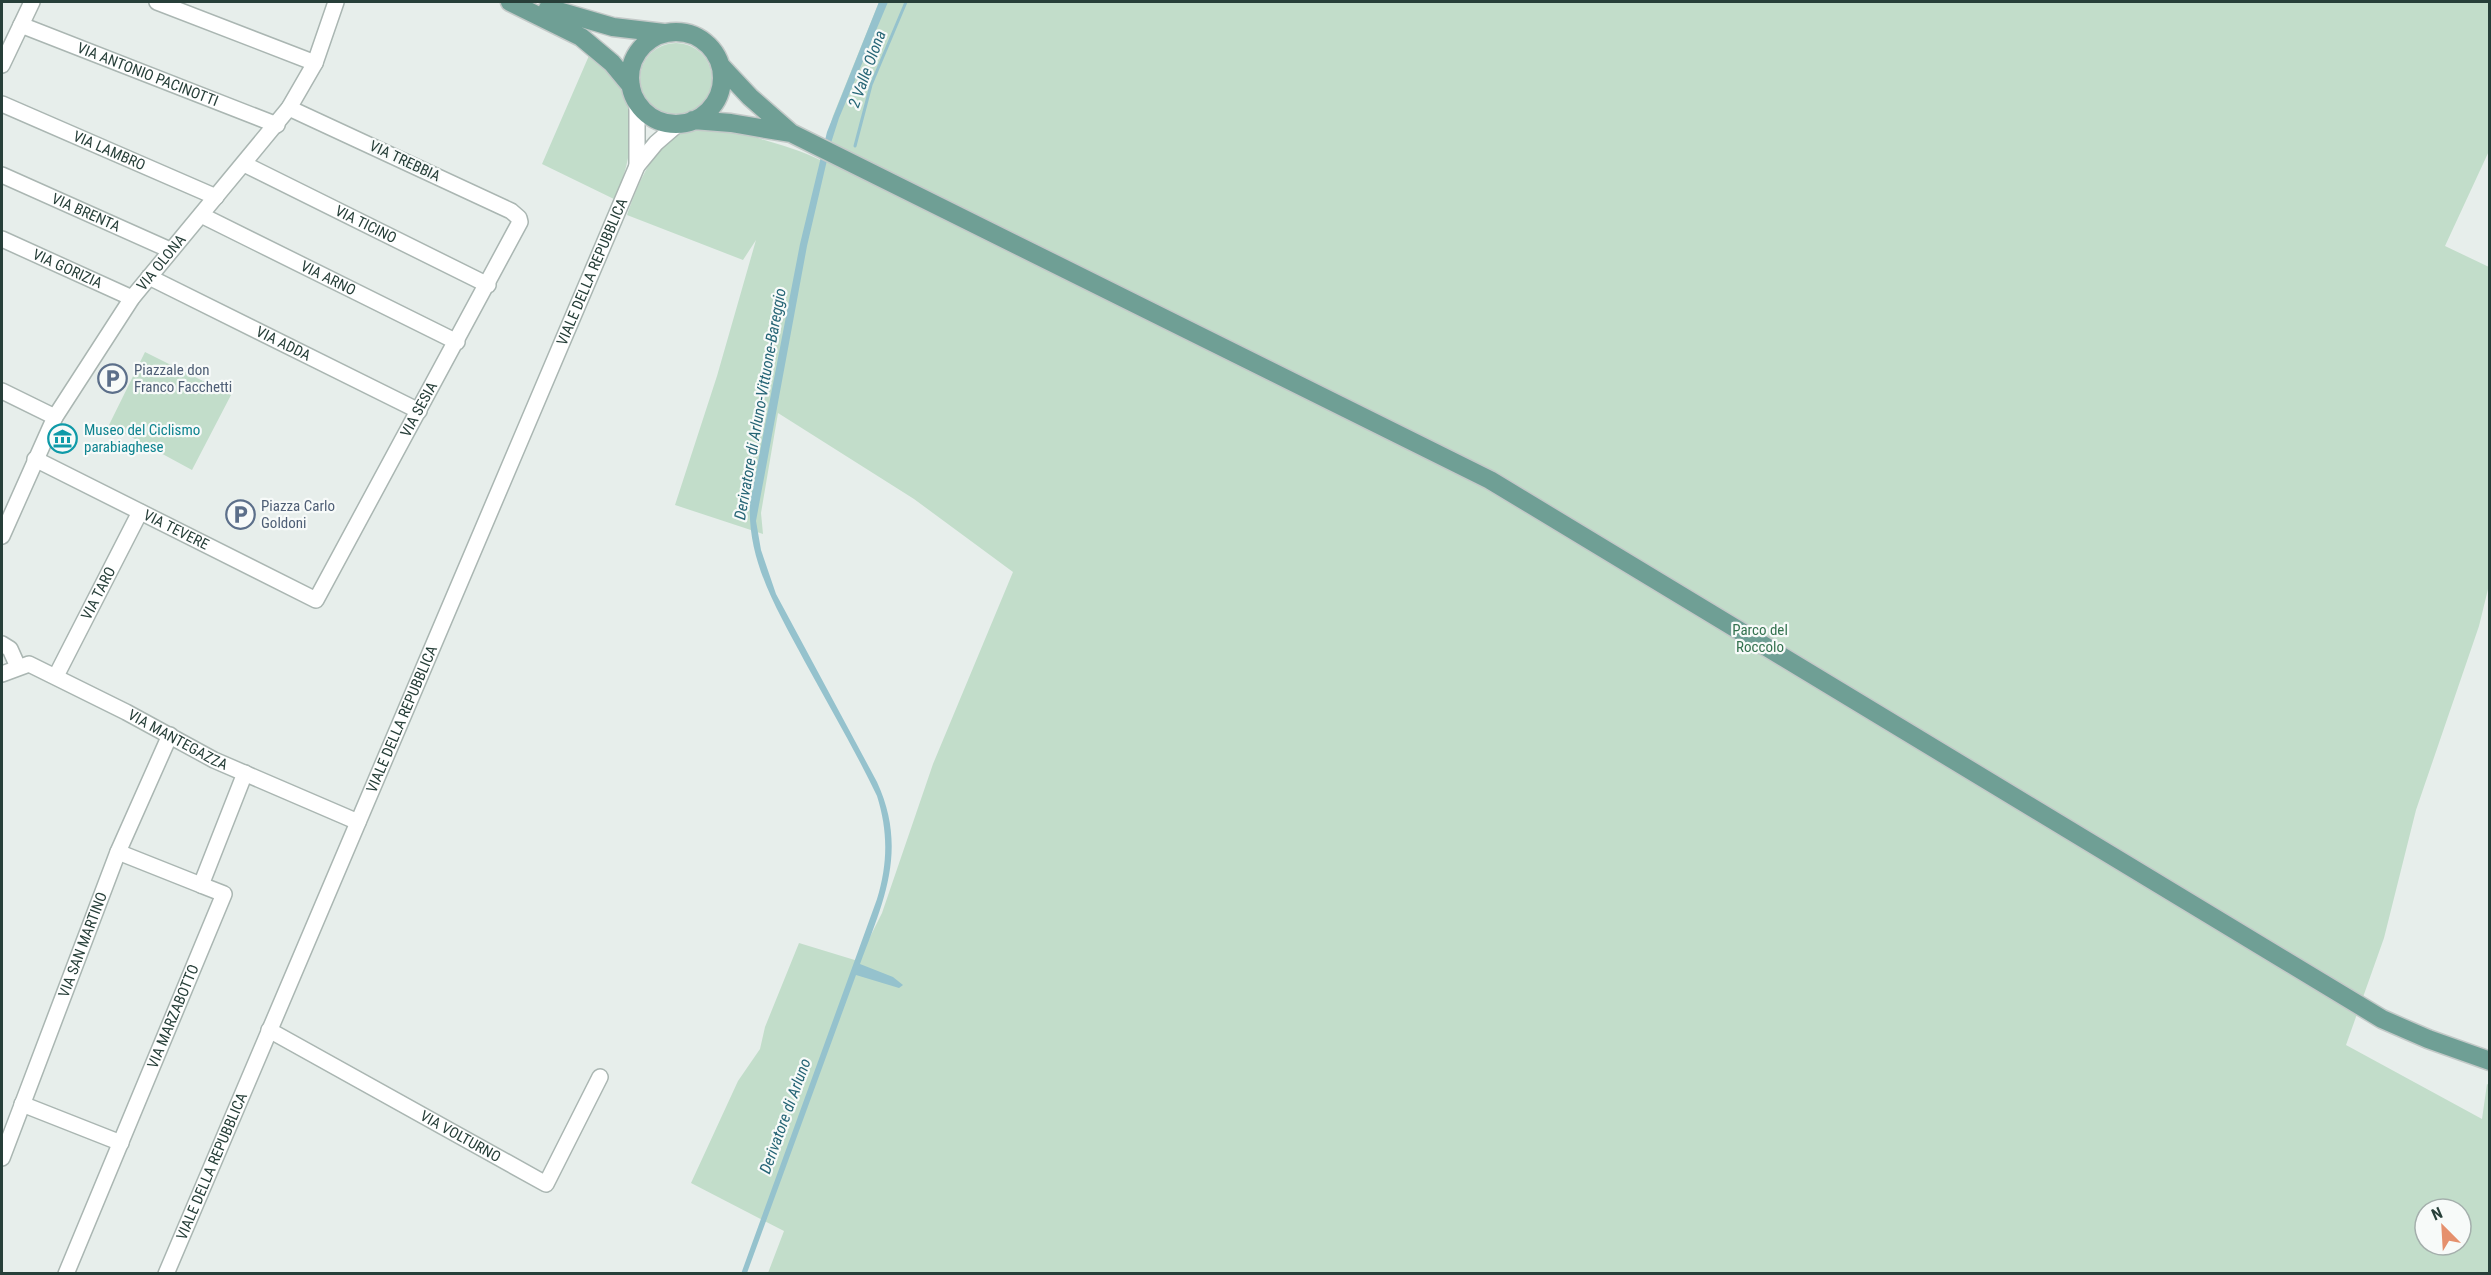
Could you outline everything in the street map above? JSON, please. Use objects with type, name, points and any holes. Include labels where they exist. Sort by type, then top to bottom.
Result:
[{"type":"main road","points":[[510,2],[581,37],[604,55],[654,118],[686,122],[731,123],[791,133]]},
{"type":"main road","points":[[534,2],[570,16],[613,27],[682,33],[699,38],[712,49],[720,65],[750,97],[791,133],[1490,480],[2382,1019],[2428,1039],[2490,1061]]},
{"type":"main road","points":[[634,94],[633,63],[638,53],[645,44],[666,33]]},
{"type":"main road","points":[[686,122],[707,111],[717,98],[722,82],[720,65]]},
{"type":"street","points":[[2,65],[32,2]]},
{"type":"street","points":[[157,2],[315,63]]},
{"type":"street","name":"VIA OLONA","points":[[2,536],[55,417],[132,298],[289,108],[315,63],[336,2]]},
{"type":"street","name":"VIA ANTONIO PACINOTTI","points":[[21,25],[277,125]]},
{"type":"street","points":[[634,94],[637,166]]},
{"type":"street","name":"VIA LAMBRO","points":[[2,104],[216,197]]},
{"type":"street","name":"VIA TREBBIA","points":[[289,108],[511,211],[519,218]]},
{"type":"street","points":[[637,166],[656,143],[686,122]]},
{"type":"street","name":"VIA TICINO","points":[[244,164],[488,285]]},
{"type":"street","name":"VIALE DELLA REPUBBLICA","points":[[166,1274],[637,166]]},
{"type":"street","name":"VIA BRENTA","points":[[2,175],[170,250]]},
{"type":"street","name":"VIA ARNO","points":[[201,215],[457,342]]},
{"type":"street","name":"VIA SESIA","points":[[316,600],[519,228],[519,218]]},
{"type":"street","name":"VIA GORIZIA","points":[[2,239],[132,298]]},
{"type":"street","name":"VIA ADDA","points":[[149,277],[419,411]]},
{"type":"street","points":[[2,391],[55,417]]},
{"type":"street","name":"VIA TEVERE","points":[[35,459],[316,600]]},
{"type":"street","name":"VIA TARO","points":[[56,676],[140,512]]},
{"type":"street","points":[[2,644],[10,649],[18,667],[2,674]]},
{"type":"street","name":"VIA MANTEGAZZA","points":[[18,667],[29,664],[56,676],[214,760],[358,822]]},
{"type":"street","name":"VIA SAN MARTINO","points":[[2,1158],[118,852],[170,735]]},
{"type":"street","points":[[118,852],[201,885],[245,773]]},
{"type":"street","name":"VIA MARZABOTTO","points":[[66,1274],[224,894],[201,885]]},
{"type":"street","name":"VIA VOLTURNO","points":[[269,1030],[546,1184],[600,1077]]},
{"type":"street","points":[[22,1104],[121,1143]]},
{"type":"green space","name":"Parco del Roccolo","points":[[879,2],[2489,2],[2489,151],[2445,246],[2489,267],[2489,585],[2479,626],[2416,810],[2384,938],[2346,1045],[2482,1119],[2487,1084],[2489,1085],[2489,1273],[768,1273],[784,1231],[691,1183],[738,1081],[760,1049],[765,1027],[799,943],[858,961],[882,913],[933,764],[1013,572],[914,499],[778,413],[761,513],[763,534],[675,505],[717,376],[756,240],[743,260],[627,215],[638,187],[663,145],[675,135],[689,128],[704,126],[732,130],[820,160],[833,116]]},
{"type":"green space","points":[[676,43],[696,49],[706,59],[712,79],[706,99],[696,109],[676,115],[656,109],[646,99],[640,79],[646,59],[656,49]]},
{"type":"green space","points":[[591,51],[616,79],[629,108],[631,139],[629,154],[616,200],[542,164]]},
{"type":"green space","points":[[145,352],[231,395],[192,470],[109,425]]},
{"type":"water","points":[[879,2],[888,2],[839,118],[831,143],[807,246],[756,521],[761,550],[776,594],[877,782],[886,806],[891,830],[892,852],[889,874],[877,918],[860,964],[893,977],[903,985],[899,988],[856,975],[747,1273],[741,1274],[877,899],[885,860],[885,834],[877,796],[766,586],[750,525],[750,503],[800,244],[827,132]]},
{"type":"waterway","name":"2 Valle Olona","points":[[855,146],[871,85],[906,2]]},
{"type":"place","name":"Piazzale don Franco Facchetti","points":[[113,379]]},
{"type":"place","name":"Museo del Ciclismo parabiaghese","points":[[63,439]]},
{"type":"place","name":"Piazza Carlo Goldoni","points":[[240,515]]},
{"type":"water label","name":"Derivatore di Arluno-Vittuone-Bareggio","points":[[760,404]]},
{"type":"water label","name":"Derivatore di Arluno","points":[[785,1116]]}]
